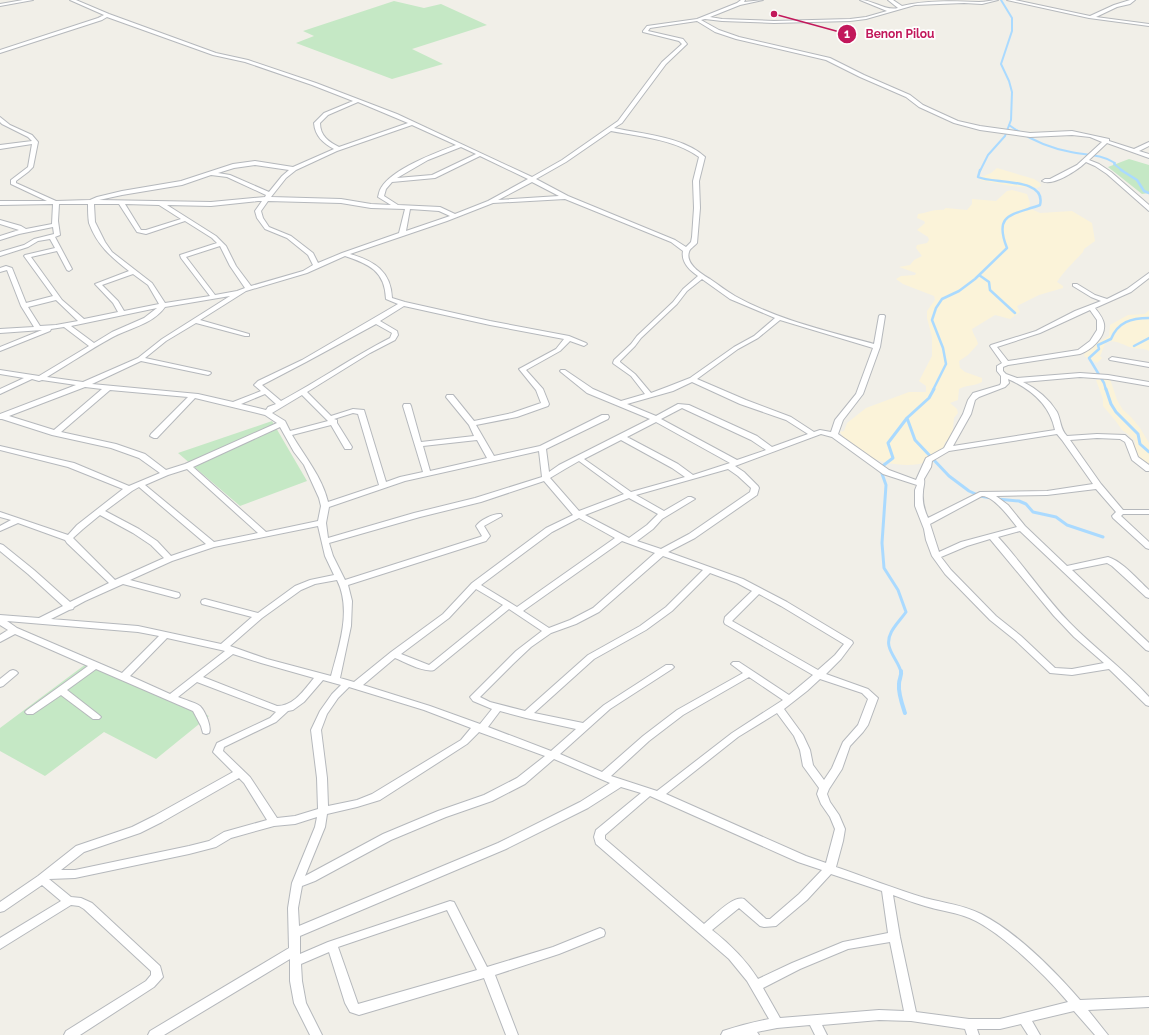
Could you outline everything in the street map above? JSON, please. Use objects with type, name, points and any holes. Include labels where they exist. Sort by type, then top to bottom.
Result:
[{"type":"street","points":[[0,5],[31,0]]},
{"type":"street","points":[[72,0],[107,15],[215,54],[274,70],[412,123],[533,179],[566,197],[662,236],[686,250]]},
{"type":"street","points":[[0,349],[64,325],[240,292],[305,272],[316,265],[344,254],[455,216],[490,202],[570,158],[620,122],[664,63],[685,44],[681,40],[645,31],[649,27],[700,18],[741,2],[761,0]]},
{"type":"street","points":[[862,0],[893,11]]},
{"type":"street","points":[[890,0],[901,8]]},
{"type":"street","points":[[700,18],[795,23],[856,20],[915,4],[964,2],[982,3],[996,0]]},
{"type":"street","points":[[1009,0],[1089,17],[1149,25]]},
{"type":"street","points":[[1089,17],[1098,15],[1114,6],[1128,4],[1133,0]]},
{"type":"street","points":[[0,52],[100,19],[107,15]]},
{"type":"street","points":[[700,18],[717,31],[738,38],[828,59],[908,96],[921,106],[956,122],[980,128],[1030,135],[1072,133],[1091,136],[1107,140],[1149,156]]},
{"type":"street","points":[[0,44],[9,49]]},
{"type":"street","points":[[339,148],[325,141],[316,129],[316,123],[326,114],[357,101]]},
{"type":"street","points":[[0,120],[8,128],[28,134],[35,142]]},
{"type":"street","points":[[316,265],[311,254],[289,237],[267,228],[263,224],[258,212],[268,197],[284,177],[294,169],[339,148],[412,123]]},
{"type":"street","points":[[610,129],[676,143],[697,152],[702,157],[696,181],[697,208],[694,243],[686,250],[684,256],[685,261],[702,276],[716,285],[720,290],[751,306],[780,318],[877,347]]},
{"type":"street","points":[[1045,182],[1051,181],[1063,173],[1074,169],[1107,140]]},
{"type":"street","points":[[0,147],[35,142]]},
{"type":"street","points":[[35,142],[31,165],[29,169],[13,181],[14,184],[56,203]]},
{"type":"street","points":[[1134,151],[1149,144]]},
{"type":"street","points":[[397,206],[382,199],[380,194],[391,180],[411,167],[459,146]]},
{"type":"street","points":[[391,180],[433,177],[479,155]]},
{"type":"street","points":[[1084,160],[1098,164],[1131,194],[1141,200],[1149,209]]},
{"type":"street","points":[[91,202],[100,198],[122,193],[182,183],[233,166],[255,163],[294,169]]},
{"type":"street","points":[[209,174],[228,176],[268,197]]},
{"type":"street","points":[[0,203],[121,202],[211,204],[268,197],[331,200],[371,206],[440,209],[455,216]]},
{"type":"street","points":[[490,202],[566,197]]},
{"type":"street","points":[[91,202],[92,222],[102,242],[110,253],[150,284],[164,306]]},
{"type":"street","points":[[121,202],[139,231],[146,232],[186,219]]},
{"type":"street","points":[[0,254],[26,246],[36,240],[58,235],[56,225],[56,203]]},
{"type":"street","points":[[159,203],[214,237],[223,246],[233,266],[250,288]]},
{"type":"street","points":[[402,234],[408,207]]},
{"type":"street","points":[[0,222],[19,227],[25,231]]},
{"type":"street","points":[[0,238],[56,225]]},
{"type":"street","points":[[52,237],[69,269]]},
{"type":"street","points":[[214,297],[182,257],[183,255],[220,244]]},
{"type":"street","points":[[59,249],[27,256],[33,266],[58,297],[82,321]]},
{"type":"street","points":[[344,254],[359,258],[378,268],[388,286],[390,298],[403,304],[569,338],[584,344]]},
{"type":"street","points":[[0,270],[6,268],[10,269],[24,306],[38,328]]},
{"type":"street","points":[[122,313],[116,302],[98,284],[134,271]]},
{"type":"street","points":[[1006,363],[993,346],[1036,332],[1076,312],[1107,301],[1138,287],[1149,274]]},
{"type":"street","points":[[648,394],[633,375],[616,363],[617,360],[634,345],[639,337],[675,303],[685,290],[702,276]]},
{"type":"street","points":[[1075,285],[1093,296],[1107,301]]},
{"type":"street","points":[[0,416],[83,384],[140,359],[164,340],[240,292]]},
{"type":"street","points":[[24,306],[58,297]]},
{"type":"street","points":[[281,403],[264,392],[258,385],[260,382],[291,368],[376,321],[403,304]]},
{"type":"street","points":[[39,379],[118,332],[153,316],[164,306]]},
{"type":"street","points":[[947,449],[976,395],[1003,386],[1006,379],[1000,369],[1000,366],[1006,363],[1080,352],[1089,347],[1097,339],[1101,326],[1100,321],[1091,307]]},
{"type":"street","points":[[834,435],[839,420],[859,394],[877,347],[882,316]]},
{"type":"street","points":[[620,404],[648,394],[670,389],[692,379],[736,348],[756,337],[780,318]]},
{"type":"street","points":[[196,321],[246,335]]},
{"type":"street","points":[[268,413],[281,403],[303,392],[379,345],[393,339],[395,332],[376,321]]},
{"type":"street","points":[[64,325],[94,346]]},
{"type":"street","points":[[0,331],[56,327]]},
{"type":"street","points":[[472,424],[514,415],[545,404],[539,389],[522,369],[558,350],[569,338]]},
{"type":"street","points":[[140,359],[208,373]]},
{"type":"street","points":[[1112,359],[1149,365]]},
{"type":"street","points":[[563,371],[590,391],[656,419],[733,465],[755,488],[754,493],[692,536],[662,552],[596,610],[576,623],[548,631],[529,645],[475,697],[487,704],[526,715],[584,727]]},
{"type":"street","points":[[0,372],[39,379],[108,388],[194,396],[235,404],[268,413],[282,423],[298,452],[308,465],[324,498],[325,506],[322,523],[325,542],[329,556],[341,581],[348,601],[347,626],[334,680]]},
{"type":"street","points":[[1004,375],[1029,387],[1050,407],[1062,435],[1098,486],[1121,512]]},
{"type":"street","points":[[1017,380],[1080,375],[1108,377],[1149,384]]},
{"type":"street","points":[[0,392],[30,377]]},
{"type":"street","points":[[692,379],[742,402],[788,418],[802,425],[812,434]]},
{"type":"street","points":[[55,433],[83,411],[108,388]]},
{"type":"street","points":[[235,404],[264,392]]},
{"type":"street","points":[[303,392],[332,420],[341,432],[348,447]]},
{"type":"street","points":[[154,436],[194,396]]},
{"type":"street","points":[[450,397],[472,424],[492,460]]},
{"type":"street","points":[[407,406],[427,473]]},
{"type":"street","points":[[325,542],[417,515],[478,500],[546,478],[562,467],[683,406],[754,438],[771,450]]},
{"type":"street","points":[[287,434],[332,420],[353,411],[361,412],[382,486]]},
{"type":"street","points":[[0,416],[55,433],[112,446],[142,456],[165,473]]},
{"type":"street","points":[[325,506],[382,486],[427,473],[542,448],[605,417]]},
{"type":"street","points":[[69,538],[80,527],[129,489],[165,473],[188,466],[282,423]]},
{"type":"street","points":[[316,1035],[300,1003],[296,981],[293,908],[297,883],[317,834],[323,811],[322,778],[316,744],[316,730],[323,712],[335,696],[367,675],[446,616],[475,585],[543,534],[582,513],[630,495],[669,481],[691,477],[733,465],[820,432],[834,435],[886,472],[921,484]]},
{"type":"street","points":[[1112,666],[1077,672],[1053,671],[1018,638],[993,618],[956,580],[936,556],[919,506],[920,479],[929,460],[947,449],[1062,435],[1122,437],[1128,441],[1135,458],[1149,469]]},
{"type":"street","points":[[622,437],[691,477]]},
{"type":"street","points":[[419,444],[479,438]]},
{"type":"street","points":[[0,448],[70,465],[129,489]]},
{"type":"street","points":[[542,448],[546,478],[576,513],[621,538],[740,581],[849,643],[838,658],[790,700],[735,735],[600,833],[599,837],[600,841],[735,956],[750,974],[777,1023]]},
{"type":"street","points":[[580,459],[630,495],[664,514]]},
{"type":"street","points":[[188,466],[264,534]]},
{"type":"street","points":[[140,484],[212,545]]},
{"type":"street","points":[[925,523],[980,494],[1047,493],[1098,486]]},
{"type":"street","points":[[988,493],[1005,507],[1022,528],[1149,648]]},
{"type":"street","points":[[631,541],[664,514],[691,499]]},
{"type":"street","points":[[100,512],[136,531],[154,543],[169,559]]},
{"type":"street","points":[[1149,519],[1145,512],[1121,512],[1115,515],[1149,546]]},
{"type":"street","points":[[0,514],[69,538],[70,541],[119,583],[176,595]]},
{"type":"street","points":[[171,698],[196,678],[259,616],[298,588],[313,582],[341,581],[483,539],[486,536],[480,526],[481,524],[498,516]]},
{"type":"street","points":[[0,529],[18,520]]},
{"type":"street","points":[[41,621],[169,559],[212,545],[322,523]]},
{"type":"street","points":[[936,556],[964,544],[1022,528]]},
{"type":"street","points":[[992,536],[1055,613],[1149,703]]},
{"type":"street","points":[[517,611],[621,538]]},
{"type":"street","points":[[0,547],[70,607]]},
{"type":"street","points":[[1066,569],[1108,560],[1149,595]]},
{"type":"street","points":[[526,715],[591,657],[644,628],[669,608],[709,569]]},
{"type":"street","points":[[475,585],[548,631]]},
{"type":"street","points":[[704,930],[740,902],[764,923],[772,923],[804,898],[830,868],[840,829],[834,815],[823,798],[824,788],[837,769],[846,744],[857,734],[863,724],[873,698],[865,691],[819,675],[728,622],[728,619],[758,590]]},
{"type":"street","points":[[204,602],[259,616]]},
{"type":"street","points":[[394,654],[431,668],[508,605]]},
{"type":"street","points":[[0,618],[138,629],[228,648],[320,677],[427,708],[553,755],[603,777],[654,794],[802,859],[925,902],[967,912],[999,930],[1031,957],[1078,1005],[1102,1035]]},
{"type":"street","points":[[0,621],[14,630],[94,666],[197,709],[206,726],[206,732]]},
{"type":"street","points":[[0,639],[14,630]]},
{"type":"street","points":[[123,678],[165,635]]},
{"type":"street","points":[[736,664],[790,700]]},
{"type":"street","points":[[30,712],[94,666]]},
{"type":"street","points":[[297,883],[311,878],[387,837],[442,814],[488,798],[521,781],[537,770],[607,707],[669,667]]},
{"type":"street","points":[[0,684],[13,673]]},
{"type":"street","points":[[603,777],[673,718],[704,698],[737,682],[749,673]]},
{"type":"street","points":[[274,822],[247,780],[218,752],[220,745],[273,720],[283,711],[293,706],[320,677]]},
{"type":"street","points":[[196,678],[276,710],[283,711]]},
{"type":"street","points":[[61,690],[96,717]]},
{"type":"street","points":[[44,876],[75,874],[189,850],[212,844],[228,835],[274,822],[292,822],[323,811],[366,802],[383,794],[464,742],[480,728],[498,707]]},
{"type":"street","points":[[778,708],[798,736],[804,750],[808,766],[824,788]]},
{"type":"street","points":[[0,908],[80,849],[136,830],[239,773]]},
{"type":"street","points":[[295,933],[502,846],[584,805],[620,782]]},
{"type":"street","points":[[44,876],[69,901]]},
{"type":"street","points":[[887,889],[894,937],[911,1016]]},
{"type":"street","points":[[0,944],[69,901],[81,902],[88,906],[156,970],[157,977],[150,984],[70,1035]]},
{"type":"street","points":[[295,962],[332,945],[450,905],[474,957],[486,972],[512,1035]]},
{"type":"street","points":[[332,945],[351,1003],[354,1008],[359,1010],[555,951],[600,933]]},
{"type":"street","points":[[756,986],[796,966],[847,945],[894,937]]},
{"type":"street","points":[[154,1035],[295,950]]},
{"type":"street","points":[[727,1035],[751,1031],[777,1023],[879,1015],[911,1016],[971,1030],[1078,1005],[1149,1002]]},
{"type":"street","points":[[1024,1018],[1034,1035]]},
{"type":"street","points":[[814,1021],[821,1035]]},
{"type":"green space","points":[[394,1],[424,8],[441,4],[487,25],[412,49],[443,64],[392,79],[296,43],[314,36],[303,31]]},
{"type":"green space","points":[[1129,159],[1149,165],[1149,193],[1142,194],[1108,167]]},
{"type":"green space","points":[[272,421],[307,481],[240,506],[178,453]]},
{"type":"green space","points":[[86,664],[209,716],[156,759],[104,732],[45,776],[0,751],[0,728]]},
{"type":"sand","points":[[997,168],[1034,179],[1040,183],[1041,186],[1037,188],[1011,186],[980,180],[981,177],[991,173]]},
{"type":"sand","points":[[1012,190],[1027,194],[1030,203],[1029,208],[1040,213],[1072,211],[1092,223],[1095,241],[1084,249],[1057,282],[1063,286],[1063,288],[1039,295],[1017,306],[1020,312],[1010,319],[995,315],[972,329],[978,344],[968,355],[959,361],[960,368],[965,372],[982,378],[982,382],[959,389],[958,400],[950,403],[957,409],[958,413],[954,418],[952,439],[945,442],[944,449],[939,454],[930,461],[906,465],[880,461],[868,456],[856,449],[840,432],[844,431],[847,423],[866,408],[909,392],[926,392],[926,386],[919,381],[932,356],[932,337],[927,318],[927,311],[935,300],[934,296],[903,284],[896,279],[901,276],[915,275],[916,273],[899,267],[910,265],[914,260],[922,256],[916,248],[917,245],[927,243],[929,240],[928,237],[917,230],[925,223],[917,218],[918,214],[943,210],[946,208],[967,210],[972,204],[972,199],[996,201],[1007,191]]},
{"type":"sand","points":[[1149,310],[1149,351],[1132,348],[1118,342],[1111,341],[1105,344],[1100,356],[1102,358],[1097,363],[1085,357],[1084,354],[1093,348],[1097,343],[1109,336],[1110,325],[1128,315],[1145,314]]},
{"type":"sand","points":[[1110,379],[1117,400],[1123,410],[1140,428],[1149,443],[1149,466],[1140,458],[1135,450],[1135,441],[1122,430],[1103,406],[1103,399],[1096,380]]},
{"type":"waterway","points":[[1001,0],[1012,18],[1012,31],[1001,64],[1009,81],[1012,92],[1011,120],[1009,125]]},
{"type":"waterway","points":[[980,171],[988,155],[1005,136],[1009,125]]},
{"type":"waterway","points":[[1009,125],[1030,138],[1046,145],[1062,150],[1099,156],[1110,160],[1123,171]]},
{"type":"waterway","points":[[979,275],[1007,248],[1003,237],[1002,228],[1008,217],[1040,205],[1040,196],[1035,190],[1017,183],[978,177],[980,170]]},
{"type":"waterway","points":[[1121,170],[1137,180],[1144,191],[1149,193]]},
{"type":"waterway","points":[[933,390],[946,364],[943,348],[932,320],[936,308],[942,299],[959,291],[979,275]]},
{"type":"waterway","points":[[979,275],[989,282],[990,290],[1015,313]]},
{"type":"waterway","points":[[1106,390],[1104,383],[1089,358],[1099,349],[1098,345],[1111,339],[1121,325],[1131,320],[1149,318]]},
{"type":"waterway","points":[[1134,346],[1149,338]]},
{"type":"waterway","points":[[907,418],[929,398],[934,389]]},
{"type":"waterway","points":[[1106,389],[1111,404],[1116,412],[1138,434],[1140,444],[1149,452]]},
{"type":"waterway","points":[[901,672],[899,665],[890,649],[889,637],[906,612],[898,590],[884,568],[882,543],[886,485],[880,468],[893,458],[888,443],[907,418]]},
{"type":"waterway","points":[[907,418],[915,440],[949,476],[969,491],[980,496],[991,498]]},
{"type":"waterway","points":[[997,499],[1019,501],[1026,504],[1033,512],[1056,517],[1067,525],[1103,537]]},
{"type":"waterway","points":[[901,672],[899,691],[905,713]]},
{"type":"place","name":"Benon Pilou","points":[[774,14]]}]
